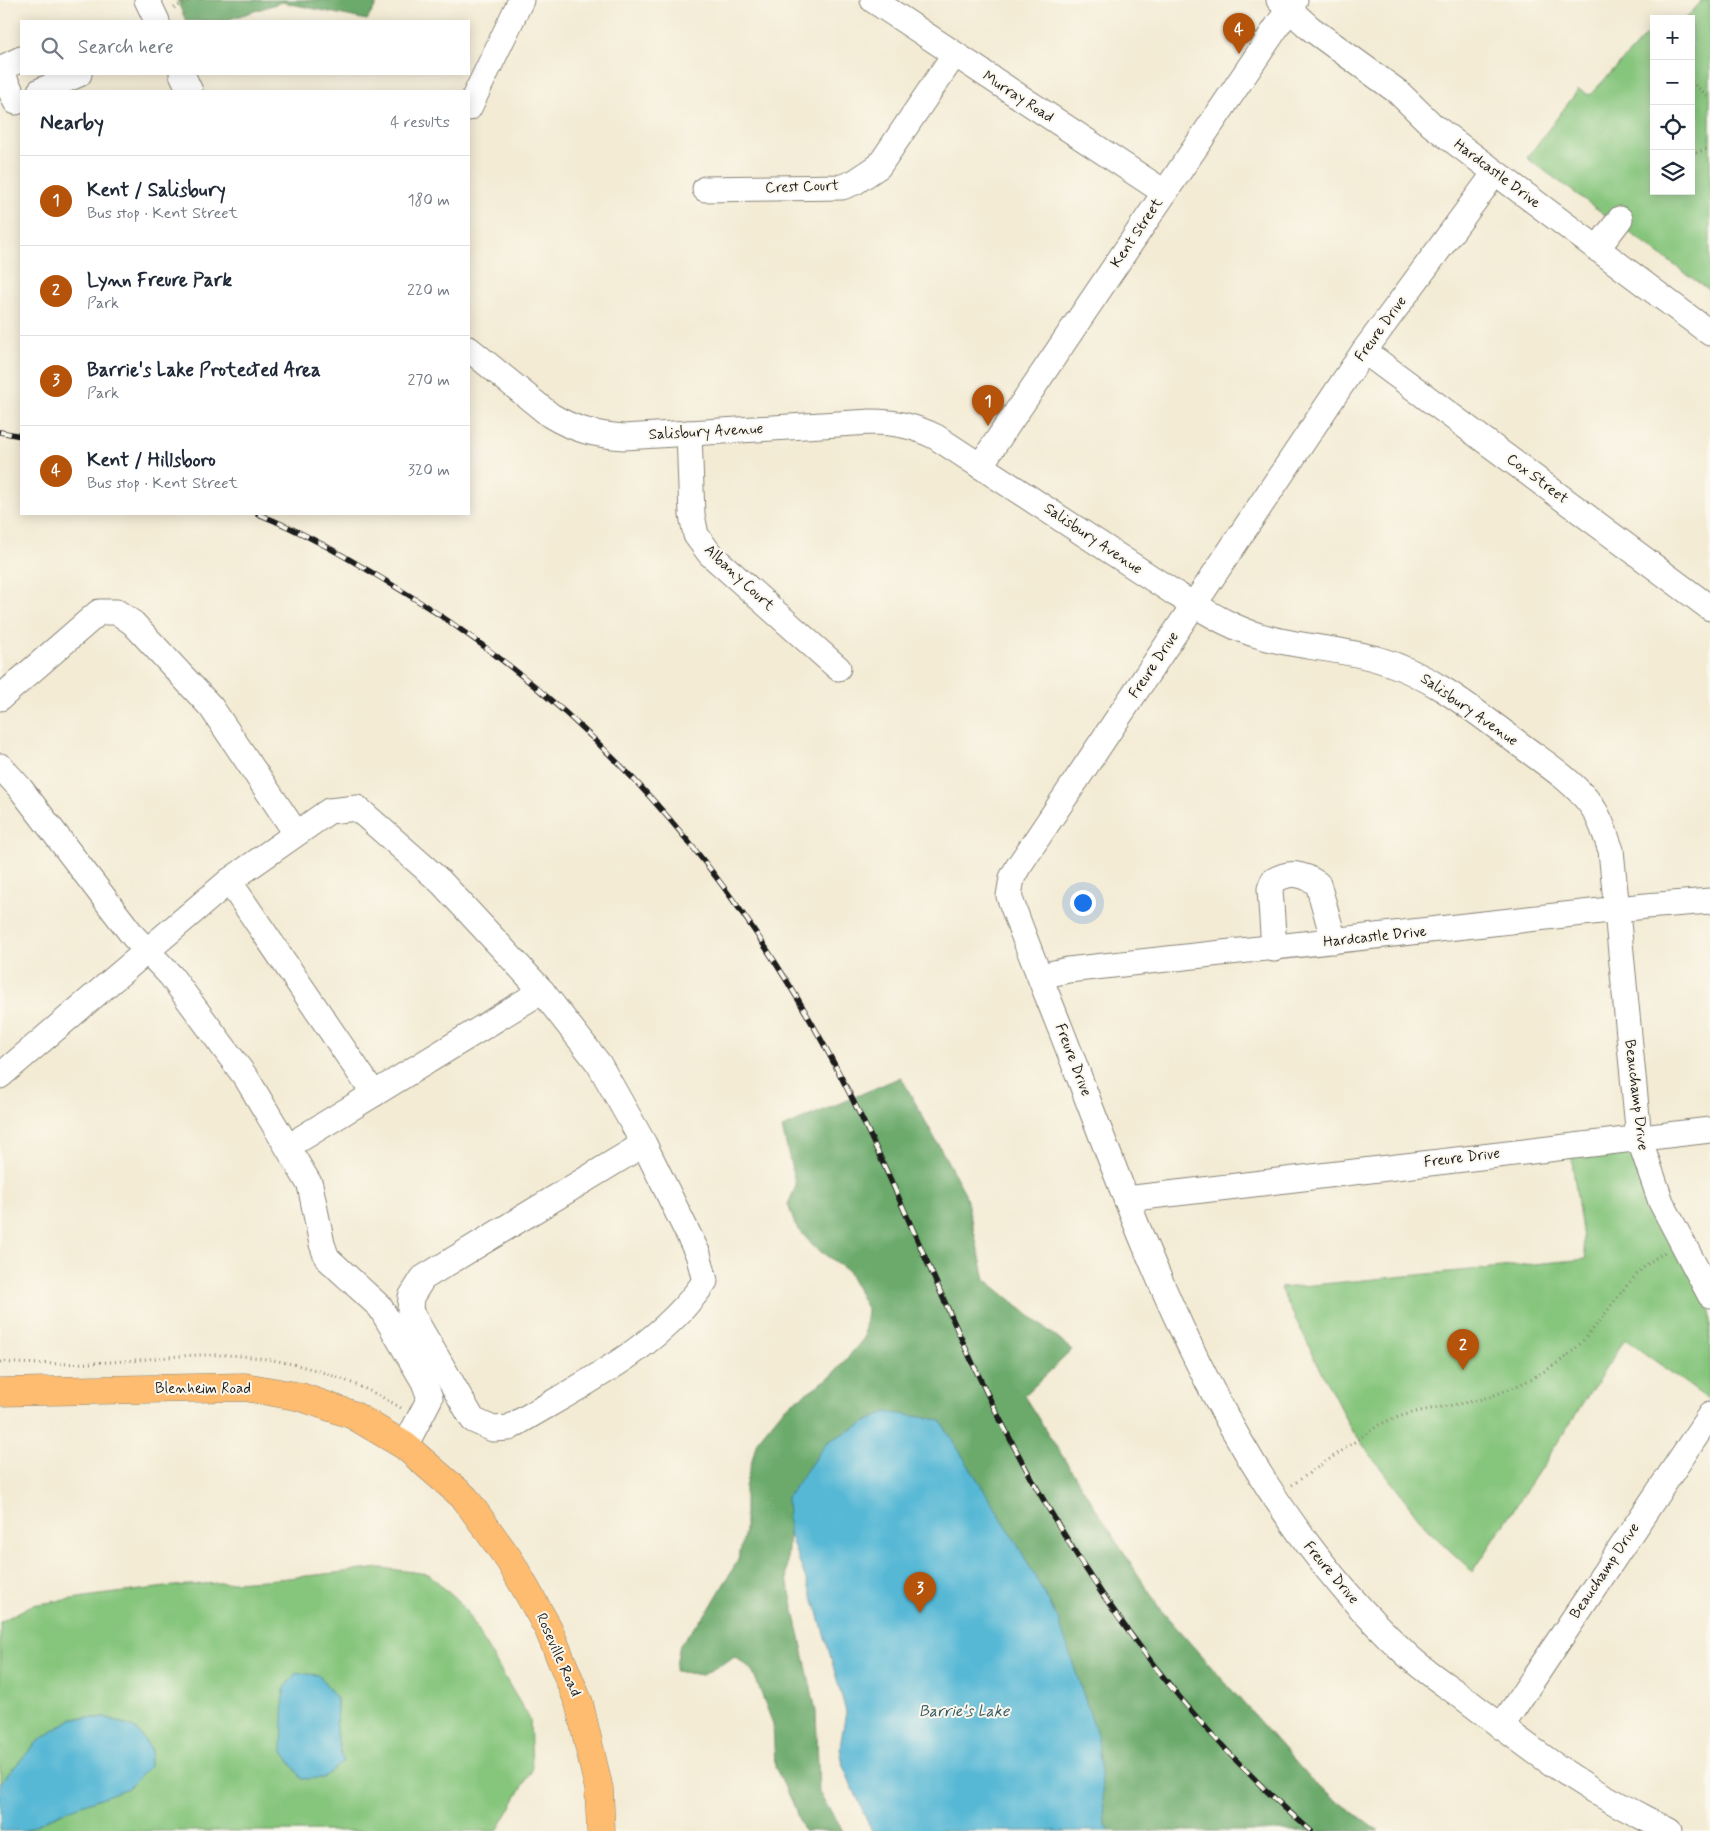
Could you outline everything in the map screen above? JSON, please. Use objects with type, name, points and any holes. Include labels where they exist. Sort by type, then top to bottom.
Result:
[{"type":"main road","name":"Blenheim Road","points":[[0,1392],[245,1387],[301,1397],[353,1415],[405,1446],[465,1498]]},
{"type":"main road","name":"Roseville Road","points":[[465,1498],[510,1562],[548,1628],[580,1703],[599,1790],[601,1831]]},
{"type":"street","points":[[148,0],[157,20]]},
{"type":"street","points":[[470,106],[521,0]]},
{"type":"street","name":"Murray Road","points":[[873,0],[1164,192]]},
{"type":"street","name":"Hardcastle Drive","points":[[1287,3],[1310,28],[1398,92],[1432,125],[1710,333]]},
{"type":"street","name":"Kent Street","points":[[980,466],[1164,192],[1287,3]]},
{"type":"street","name":"Crest Court","points":[[705,189],[842,187],[855,182],[879,166],[954,55]]},
{"type":"street","points":[[12,103],[0,69],[20,59]]},
{"type":"street","points":[[42,90],[77,75]]},
{"type":"street","points":[[182,75],[190,90]]},
{"type":"street","name":"Freure Drive","points":[[1495,172],[1364,351],[1012,878],[1009,896],[1126,1199],[1176,1317],[1223,1413],[1273,1498],[1318,1560],[1405,1654],[1501,1727],[1590,1788],[1670,1831]]},
{"type":"street","points":[[1598,249],[1620,219]]},
{"type":"street","name":"Salisbury Avenue","points":[[470,350],[550,415],[580,430],[599,435],[624,436],[893,422],[916,427],[936,437],[1195,605],[1235,627],[1263,637],[1348,651],[1381,660],[1414,672],[1443,688],[1567,780],[1591,805],[1602,826],[1610,850],[1617,910]]},
{"type":"street","name":"Cox Street","points":[[1364,351],[1710,608]]},
{"type":"street","name":"Albany Court","points":[[689,433],[692,515],[696,536],[710,554],[838,668]]},
{"type":"street","points":[[0,698],[99,612],[117,612],[133,623],[211,707],[296,833]]},
{"type":"street","points":[[0,766],[20,788],[146,951],[171,976],[247,1079],[310,1185],[322,1244],[327,1258],[380,1307],[424,1382],[430,1398],[405,1446]]},
{"type":"street","points":[[0,1076],[229,881],[329,811],[357,808],[441,882],[542,991],[599,1064],[644,1144],[698,1254],[705,1282],[696,1295],[664,1328],[630,1355],[517,1423],[508,1428],[493,1429],[473,1420],[410,1311],[411,1297],[423,1278],[644,1144]]},
{"type":"street","points":[[1274,949],[1270,889],[1273,882],[1289,874],[1306,876],[1318,884],[1334,941]]},
{"type":"street","points":[[229,881],[374,1094]]},
{"type":"street","name":"Hardcastle Drive","points":[[1041,976],[1068,970],[1710,901]]},
{"type":"street","name":"Beauchamp Drive","points":[[1617,910],[1639,1138],[1661,1202],[1710,1295]]},
{"type":"street","points":[[302,1138],[542,991]]},
{"type":"street","name":"Freure Drive","points":[[1126,1199],[1710,1130]]},
{"type":"street","name":"Beauchamp Drive","points":[[1501,1727],[1710,1415]]},
{"type":"path","points":[[1695,85],[1710,98]]},
{"type":"path","points":[[1695,153],[1710,148]]},
{"type":"path","points":[[1273,1498],[1379,1425],[1393,1418],[1412,1412],[1478,1400],[1507,1390],[1564,1359],[1584,1340],[1639,1270],[1652,1260],[1682,1243]]},
{"type":"green space","points":[[177,0],[379,0],[367,20],[282,2],[227,20],[186,20]]},
{"type":"green space","points":[[1703,0],[1710,0],[1710,291],[1527,158],[1578,90],[1590,95],[1646,35],[1650,39],[1650,195],[1695,195],[1695,15],[1689,15]]},
{"type":"green space","points":[[901,1077],[965,1193],[985,1279],[1072,1350],[1024,1396],[1160,1609],[1314,1783],[1379,1831],[1110,1831],[1105,1823],[788,1497],[789,1534],[786,1574],[816,1711],[819,1792],[843,1831],[803,1831],[792,1801],[775,1767],[773,1724],[752,1669],[735,1657],[702,1675],[675,1671],[680,1644],[708,1611],[738,1560],[745,1531],[745,1487],[757,1441],[784,1408],[832,1376],[864,1338],[867,1309],[848,1271],[813,1246],[795,1225],[788,1204],[796,1186],[782,1128]]},
{"type":"green space","points":[[1637,1142],[1650,1201],[1710,1311],[1710,1401],[1625,1339],[1473,1572],[1429,1531],[1350,1428],[1280,1288],[1586,1259],[1570,1148]]},
{"type":"green space","points":[[381,1568],[429,1574],[462,1605],[530,1720],[532,1770],[497,1831],[24,1831],[60,1813],[152,1750],[136,1729],[108,1718],[73,1718],[37,1742],[0,1783],[0,1622],[32,1605],[174,1586],[279,1579]],"holes":[[[284,1689],[337,1699],[336,1733],[343,1762],[285,1710]]]},
{"type":"water","name":"Barrie's Lake","points":[[886,1412],[940,1420],[1014,1538],[1058,1619],[1098,1738],[1105,1823],[1110,1831],[872,1831],[843,1766],[840,1747],[846,1712],[818,1612],[789,1534],[787,1497],[827,1442]]},
{"type":"water","points":[[296,1673],[319,1675],[337,1699],[336,1733],[343,1762],[323,1778],[302,1779],[282,1750],[284,1689]]},
{"type":"water","points":[[73,1718],[108,1718],[136,1729],[152,1750],[148,1768],[128,1788],[60,1813],[24,1831],[0,1831],[0,1783],[37,1742]]},
{"type":"railway","points":[[0,432],[20,436]]},
{"type":"railway","points":[[260,515],[321,543],[381,578],[451,623],[517,671],[577,723],[634,779],[686,839],[735,903],[781,971],[823,1043],[844,1082],[901,1202],[973,1364],[1005,1429],[1077,1555],[1117,1616],[1161,1674],[1207,1729],[1257,1782],[1311,1831]]},
{"type":"place","name":"Kent / Hillsboro","points":[[1239,54]]},
{"type":"place","name":"Kent / Salisbury","points":[[988,426]]},
{"type":"place","name":"Lynn Freure Park","points":[[1463,1370]]},
{"type":"place","name":"Barrie's Lake Protected Area","points":[[920,1613]]}]
